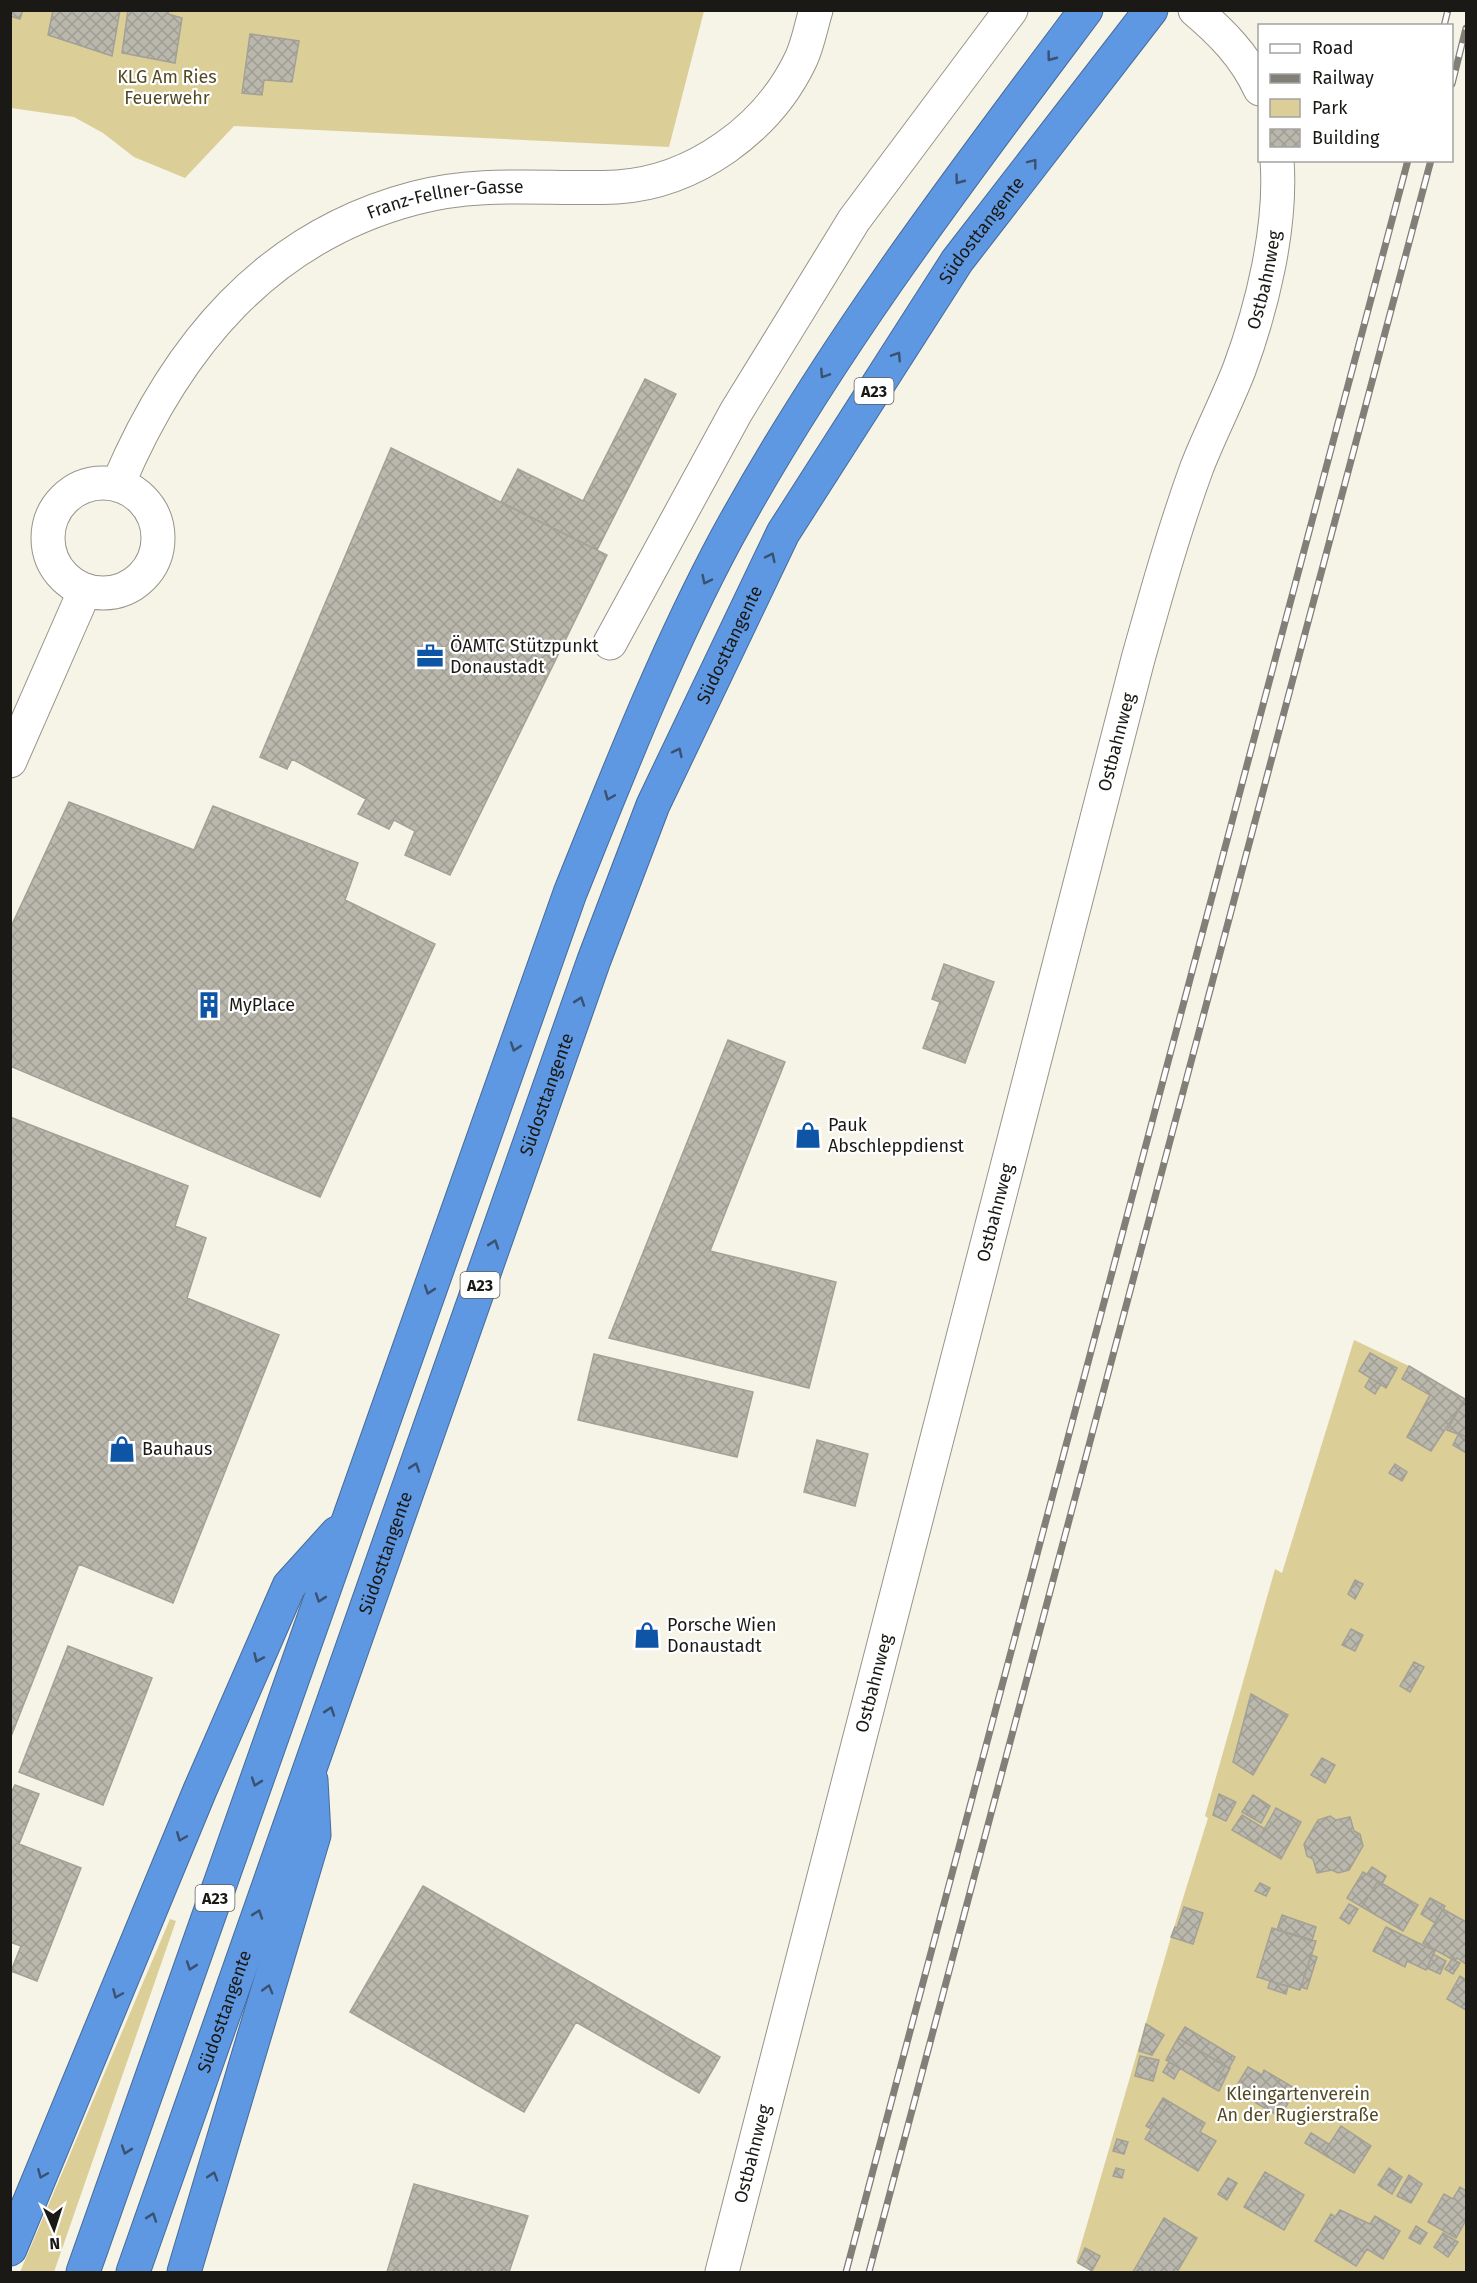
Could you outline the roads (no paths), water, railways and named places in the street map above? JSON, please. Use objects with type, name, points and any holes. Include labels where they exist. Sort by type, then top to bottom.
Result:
[{"type":"highway","name":"A23","points":[[83,2272],[570,893],[650,695],[726,541],[801,409],[893,270],[1086,10]]},
{"type":"highway","name":"Südosttangente","points":[[133,2272],[590,971],[653,805],[783,533],[957,261],[1151,10]]},
{"type":"highway","points":[[10,2249],[200,1790],[289,1586],[347,1523]]},
{"type":"highway","points":[[184,2272],[314,1835],[310,1766]]},
{"type":"street","name":"Franz-Fellner-Gasse","points":[[118,484],[132,453],[183,363],[229,305],[294,250],[354,219],[415,198],[477,186],[619,187],[677,175],[732,143],[771,106],[801,59],[816,10]]},
{"type":"street","points":[[610,643],[736,412],[854,220],[1011,10]]},
{"type":"street","points":[[1195,10],[1221,32],[1250,68],[1258,85]]},
{"type":"street","name":"Ostbahnweg","points":[[722,2272],[1138,659],[1174,530],[1202,454],[1239,370],[1263,288],[1277,221],[1277,162]]},
{"type":"street","points":[[99,482],[118,484],[135,492],[147,504],[156,520],[158,538],[156,556],[148,571],[135,583],[119,591],[102,593],[85,590],[68,581],[56,567],[48,550],[47,531],[53,512],[64,497],[81,486],[99,482]]},
{"type":"street","points":[[10,761],[85,590]]},
{"type":"railway","points":[[1444,24],[1448,10]]},
{"type":"railway","points":[[1453,80],[1466,28]]},
{"type":"railway","points":[[846,2272],[1407,162]]},
{"type":"railway","points":[[869,2272],[1430,162]]},
{"type":"place","name":"ÖAMTC Stützpunkt Donaustadt","points":[[430,656]]},
{"type":"place","name":"MyPlace","points":[[209,1005]]},
{"type":"place","name":"Pauk Abschleppdienst","points":[[808,1135]]},
{"type":"place","name":"Bauhaus","points":[[122,1449]]},
{"type":"place","name":"Porsche Wien Donaustadt","points":[[647,1635]]},
{"type":"park label","name":"KLG Am Ries Feuerwehr","points":[[167,88]]},
{"type":"park label","name":"Kleingartenverein An der Rugierstraße","points":[[1298,2104]]}]
